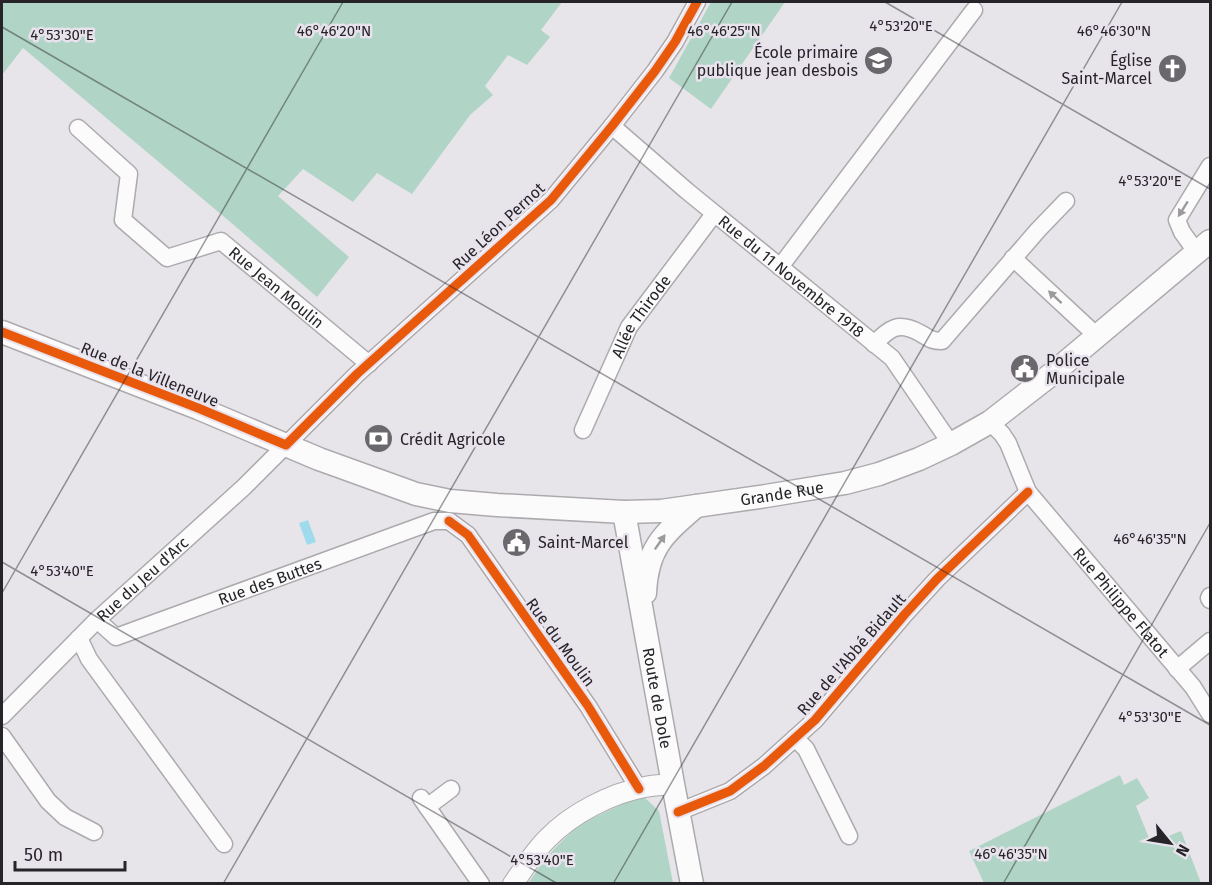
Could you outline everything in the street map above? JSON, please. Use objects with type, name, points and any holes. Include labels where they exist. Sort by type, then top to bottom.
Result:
[{"type":"main road","name":"Grande Rue","points":[[286,445],[416,494],[450,501],[497,506],[624,512],[661,511],[845,483],[879,474],[919,459],[990,422],[1053,373],[1204,247]]},
{"type":"main road","name":"Rue de la Villeneuve","points":[[2,332],[198,408],[286,445]]},
{"type":"main road","points":[[644,618],[648,563],[664,535],[696,506]]},
{"type":"main road","name":"Route de Dole","points":[[624,512],[692,884]]},
{"type":"street","name":"Rue Léon Pernot","points":[[286,445],[369,364],[551,200],[655,71],[675,42],[697,2]]},
{"type":"street","points":[[780,267],[974,10]]},
{"type":"street","name":"Rue du 11 Novembre 1918","points":[[612,126],[714,214],[892,358],[951,444]]},
{"type":"street","name":"Rue Jean Moulin","points":[[78,128],[129,174],[123,220],[167,258],[221,242],[369,364]]},
{"type":"street","points":[[1204,247],[1182,232],[1177,220],[1210,166]]},
{"type":"street","points":[[873,344],[886,331],[894,327],[908,328],[933,341],[942,341],[1013,258],[1066,201]]},
{"type":"street","name":"Allée Thirode","points":[[584,430],[629,327],[714,214]]},
{"type":"street","points":[[1013,258],[1097,336]]},
{"type":"street","name":"Rue Philippe Flatot","points":[[990,422],[1008,443],[1028,492],[1193,687],[1210,714]]},
{"type":"street","name":"Rue du Jeu d'Arc","points":[[5,706],[244,487],[286,445]]},
{"type":"street","name":"Rue de l'Abbé Bidault","points":[[678,812],[730,791],[764,766],[815,720],[937,579],[1028,492]]},
{"type":"street","name":"Rue des Buttes","points":[[97,620],[116,637],[434,521],[449,521]]},
{"type":"street","name":"Rue du Moulin","points":[[449,521],[468,535],[588,706],[639,789]]},
{"type":"street","points":[[80,638],[89,659],[224,844]]},
{"type":"street","points":[[1177,669],[1210,641]]},
{"type":"street","points":[[2,736],[48,801],[65,817],[94,832]]},
{"type":"street","name":"Rue de l'Abbé Bidault","points":[[795,738],[806,748],[849,836]]},
{"type":"street","points":[[513,884],[529,860],[564,823],[611,797],[639,789],[673,784]]},
{"type":"street","points":[[451,789],[424,802],[481,884]]},
{"type":"green space","points":[[2,2],[562,2],[541,30],[550,37],[527,65],[508,55],[485,86],[493,95],[470,115],[412,194],[377,173],[353,202],[303,169],[278,196],[349,257],[317,297],[23,48],[2,75]]},
{"type":"green space","points":[[711,2],[785,2],[711,109],[669,78]]},
{"type":"green space","points":[[1120,775],[1124,785],[1137,778],[1149,798],[1136,806],[1151,843],[1181,831],[1201,883],[984,883],[969,851]]},
{"type":"green space","points":[[644,797],[659,811],[673,883],[528,884],[554,849],[578,825],[631,800]]},
{"type":"water","points":[[308,520],[316,542],[307,545],[299,523]]},
{"type":"cycle path","points":[[2,332],[198,408],[286,445],[357,374],[551,200],[655,71],[675,42],[697,2]]},
{"type":"cycle path","points":[[678,812],[730,791],[764,766],[815,720],[937,579],[1028,492]]},
{"type":"cycle path","points":[[449,521],[468,535],[588,706],[639,789]]},
{"type":"place","name":"École primaire publique jean desbois","points":[[879,61]]},
{"type":"place","name":"Église Saint-Marcel","points":[[1173,69]]},
{"type":"place","name":"Police Municipale","points":[[1025,369]]},
{"type":"place","name":"Crédit Agricole","points":[[379,439]]},
{"type":"place","name":"Saint-Marcel","points":[[517,542]]}]
